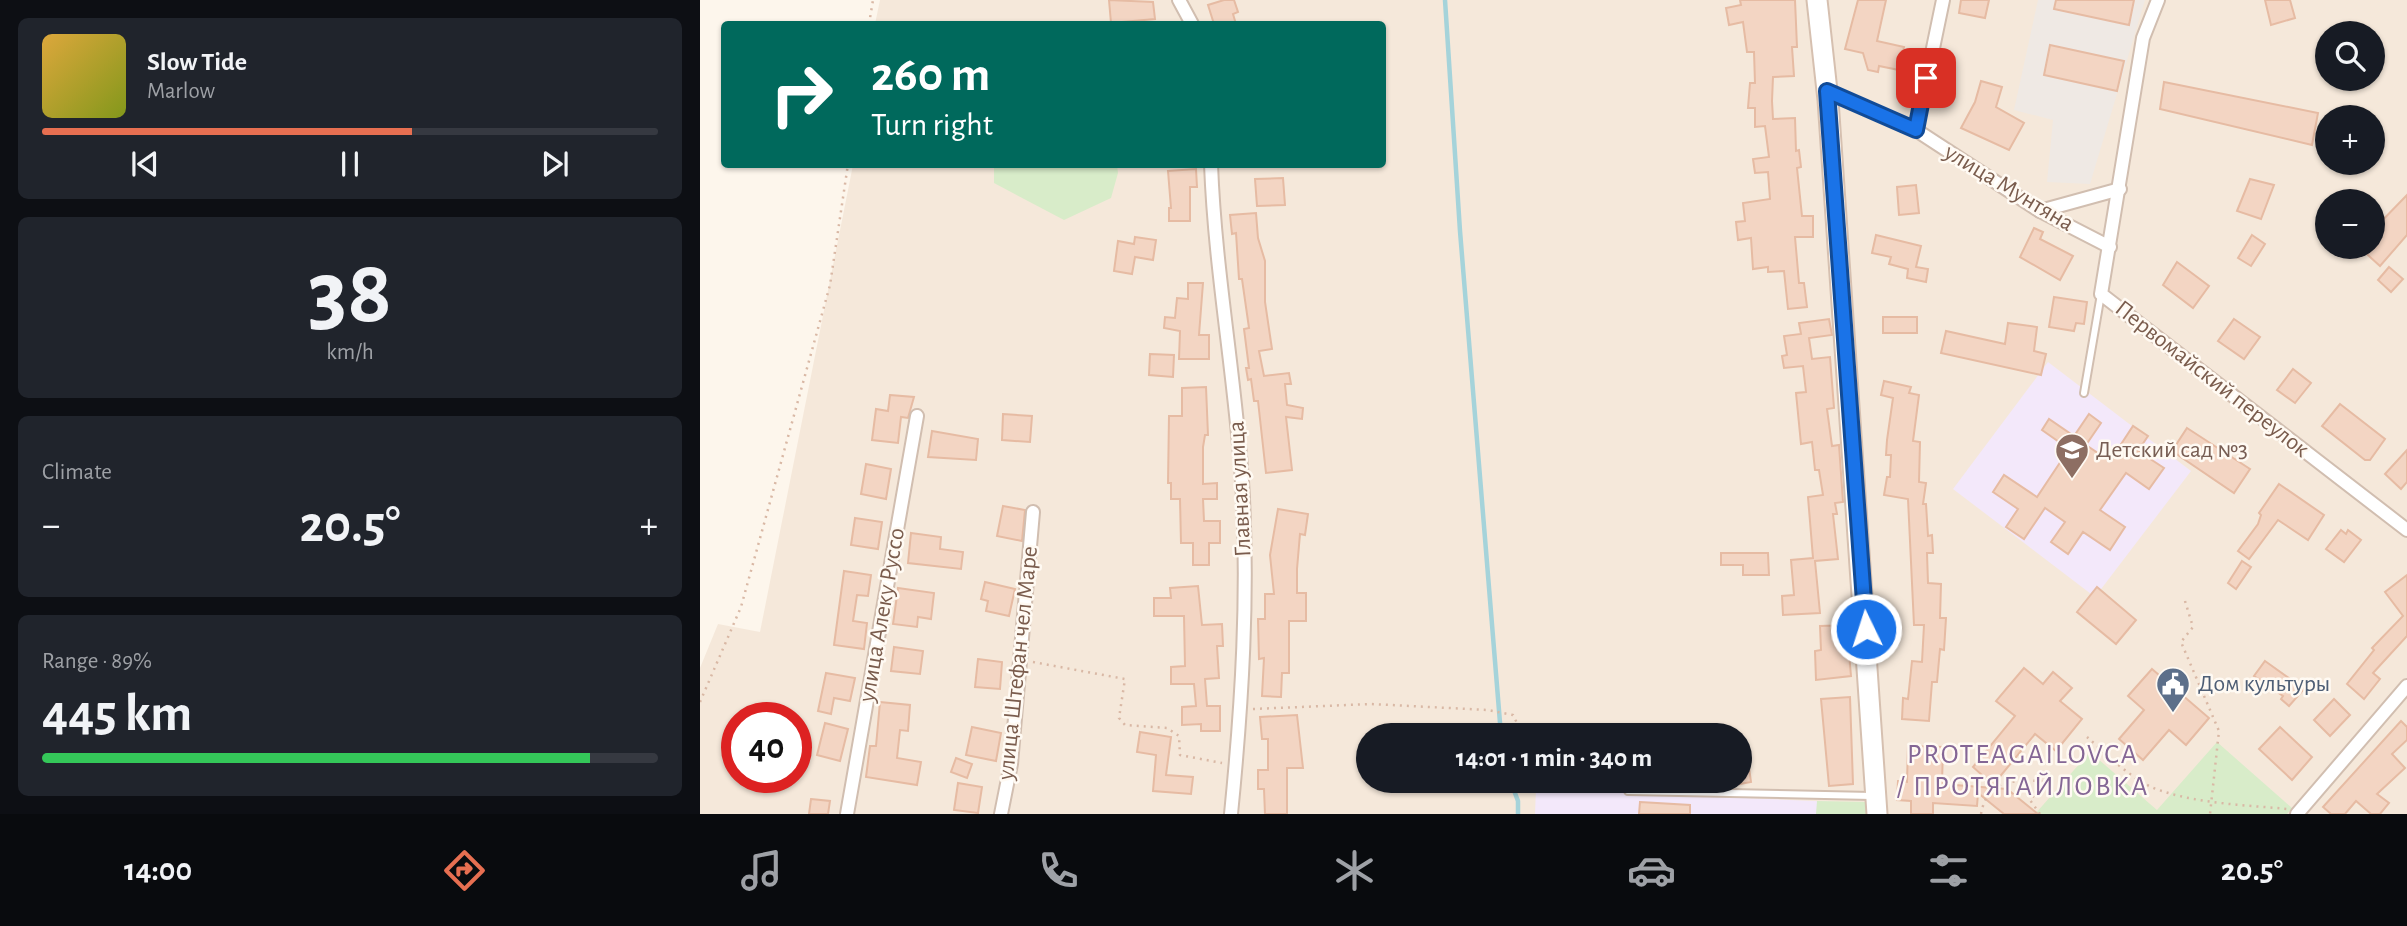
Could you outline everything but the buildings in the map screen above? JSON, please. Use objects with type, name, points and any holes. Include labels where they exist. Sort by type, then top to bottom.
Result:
[{"type":"street","points":[[1179,0],[1190,21]]},
{"type":"street","points":[[1817,0],[1827,91],[1877,805]]},
{"type":"street","name":"улица Мунтяна","points":[[1943,0],[1916,130],[2040,211],[2110,247]]},
{"type":"street","name":"Первомайский переулок","points":[[2158,0],[2143,38],[2101,294],[2407,530]]},
{"type":"street","points":[[1827,91],[1916,130]]},
{"type":"street","name":"Главная улица","points":[[1211,168],[1213,223],[1236,403],[1242,484],[1244,640],[1231,814]]},
{"type":"street","points":[[2040,211],[2120,189]]},
{"type":"street","name":"улица Алеку Руссо","points":[[847,814],[917,416]]},
{"type":"street","name":"улица Штефан чел Маре","points":[[1001,814],[1011,764],[1033,513]]},
{"type":"street","points":[[2299,812],[2407,686]]},
{"type":"lane","points":[[2084,393],[2101,294]]},
{"type":"lane","points":[[1664,793],[1877,805]]},
{"type":"path","points":[[870,21],[873,0]]},
{"type":"path","points":[[700,702],[741,607],[823,312],[830,285],[847,168]]},
{"type":"path","points":[[2185,601],[2193,627],[2181,642],[2219,731],[2210,814]]},
{"type":"path","points":[[1020,659],[1125,679],[1119,718],[1125,725],[1167,728],[1178,736],[1180,755],[1236,765]]},
{"type":"path","points":[[1239,709],[1371,704],[1488,710],[1513,715],[1517,723]]},
{"type":"path","points":[[2087,737],[2122,767],[2160,791],[2210,801],[2299,812]]},
{"type":"path","points":[[1981,814],[1983,800],[2007,780],[2047,781],[2030,800],[2040,814]]},
{"type":"shaded area","points":[[880,0],[2407,0],[2407,814],[700,814],[700,668],[718,624],[760,632],[852,168],[1386,168],[1386,21],[876,21]]},
{"type":"shaded area","points":[[2038,0],[2145,0],[2090,184],[2047,182],[2053,120],[2014,110]]},
{"type":"shaded area","name":"Детский сад №3","points":[[2048,362],[2191,471],[2095,597],[1953,489]]},
{"type":"shaded area","points":[[1536,793],[1628,793],[1859,803],[1859,814],[1535,814]]},
{"type":"green space","points":[[994,168],[1117,168],[1118,173],[1111,198],[1064,220],[994,183]]},
{"type":"green space","points":[[2217,742],[2292,808],[2287,814],[2035,814],[2090,752],[2157,810]]},
{"type":"green space","points":[[1817,801],[1868,802],[1867,814],[1816,814]]},
{"type":"waterway","points":[[1445,0],[1460,231],[1500,723]]},
{"type":"waterway","points":[[1515,793],[1518,814]]},
{"type":"place","name":"Детский сад №3","points":[[2072,480]]},
{"type":"place","name":"Дом культуры","points":[[2173,714]]},
{"type":"district","name":"PROTEAGAILOVCA / ПРОТЯГАЙЛОВКА","points":[[2023,771]]},
{"type":"route","points":[[1866,629],[1827,91],[1916,130],[1926,78]]}]
